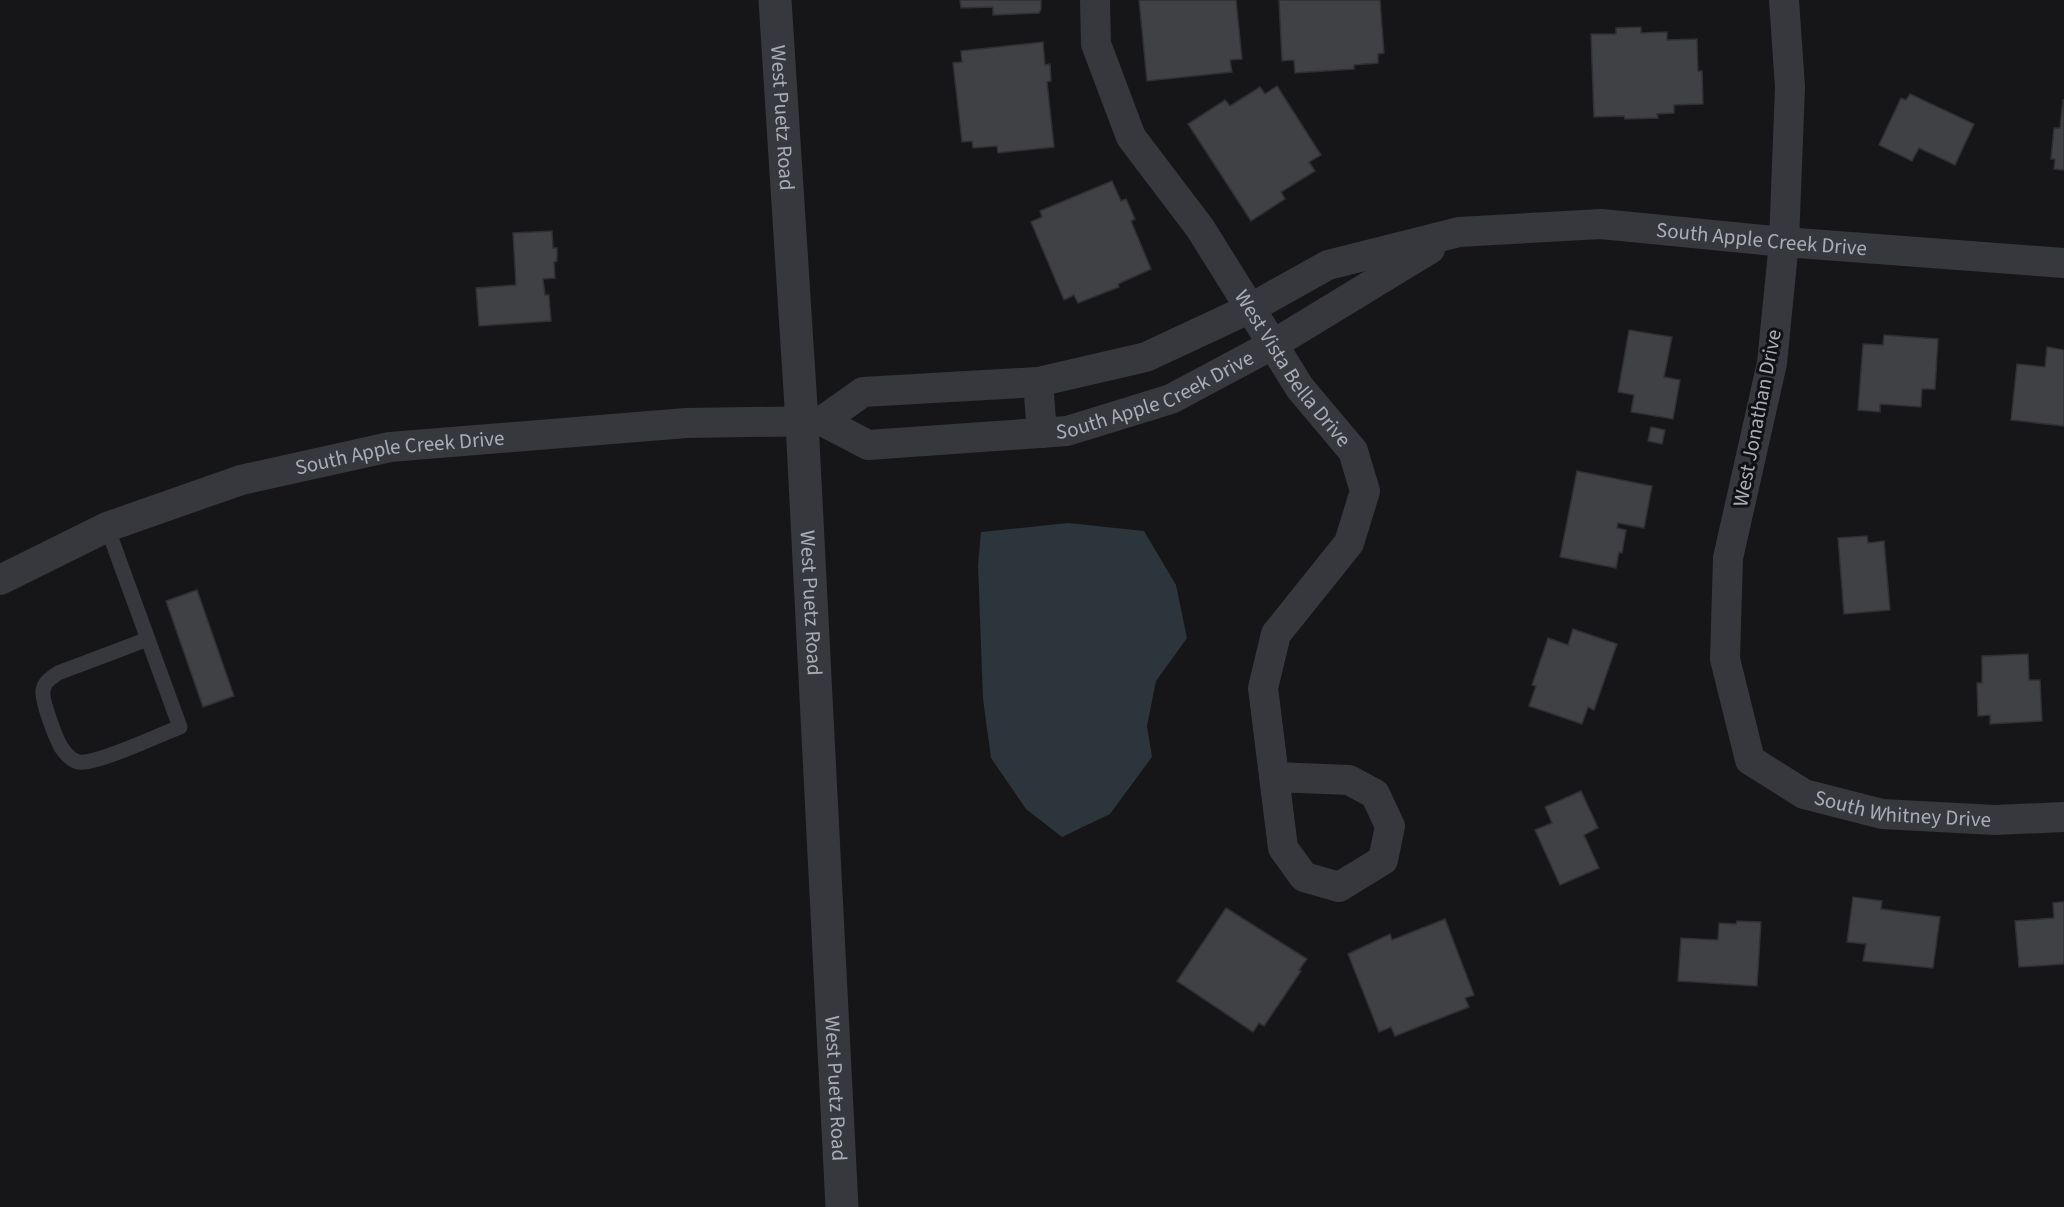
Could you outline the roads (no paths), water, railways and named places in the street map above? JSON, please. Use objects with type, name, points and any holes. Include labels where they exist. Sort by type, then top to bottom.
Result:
[{"type":"street","name":"West Puetz Road","points":[[775,0],[812,421],[842,1207]]},
{"type":"street","name":"West Vista Bella Drive","points":[[1095,0],[1096,44],[1131,137],[1200,228],[1300,388],[1353,451],[1365,492],[1349,543],[1276,634],[1263,688],[1275,777]]},
{"type":"street","name":"West Jonathan Drive","points":[[1750,760],[1725,659],[1728,558],[1772,363],[1784,242],[1790,87],[1784,0]]},
{"type":"street","name":"South Apple Creek Drive","points":[[812,421],[863,392],[1038,382],[1146,357],[1251,308],[1328,266],[1458,232],[1601,224],[1784,242],[2064,263]]},
{"type":"street","name":"South Apple Creek Drive","points":[[0,580],[107,527],[241,480],[390,447],[686,423],[812,421],[868,445],[1066,431],[1171,399],[1274,344],[1458,232]]},
{"type":"street","points":[[1038,382],[1042,433]]},
{"type":"street","name":"South Whitney Drive","points":[[1750,760],[1804,794],[1882,814],[1995,820],[2064,817]]},
{"type":"lane","points":[[107,527],[148,639],[180,727],[96,760],[80,762],[69,758],[60,746],[45,704],[42,693],[46,682],[57,673],[148,639]]}]
